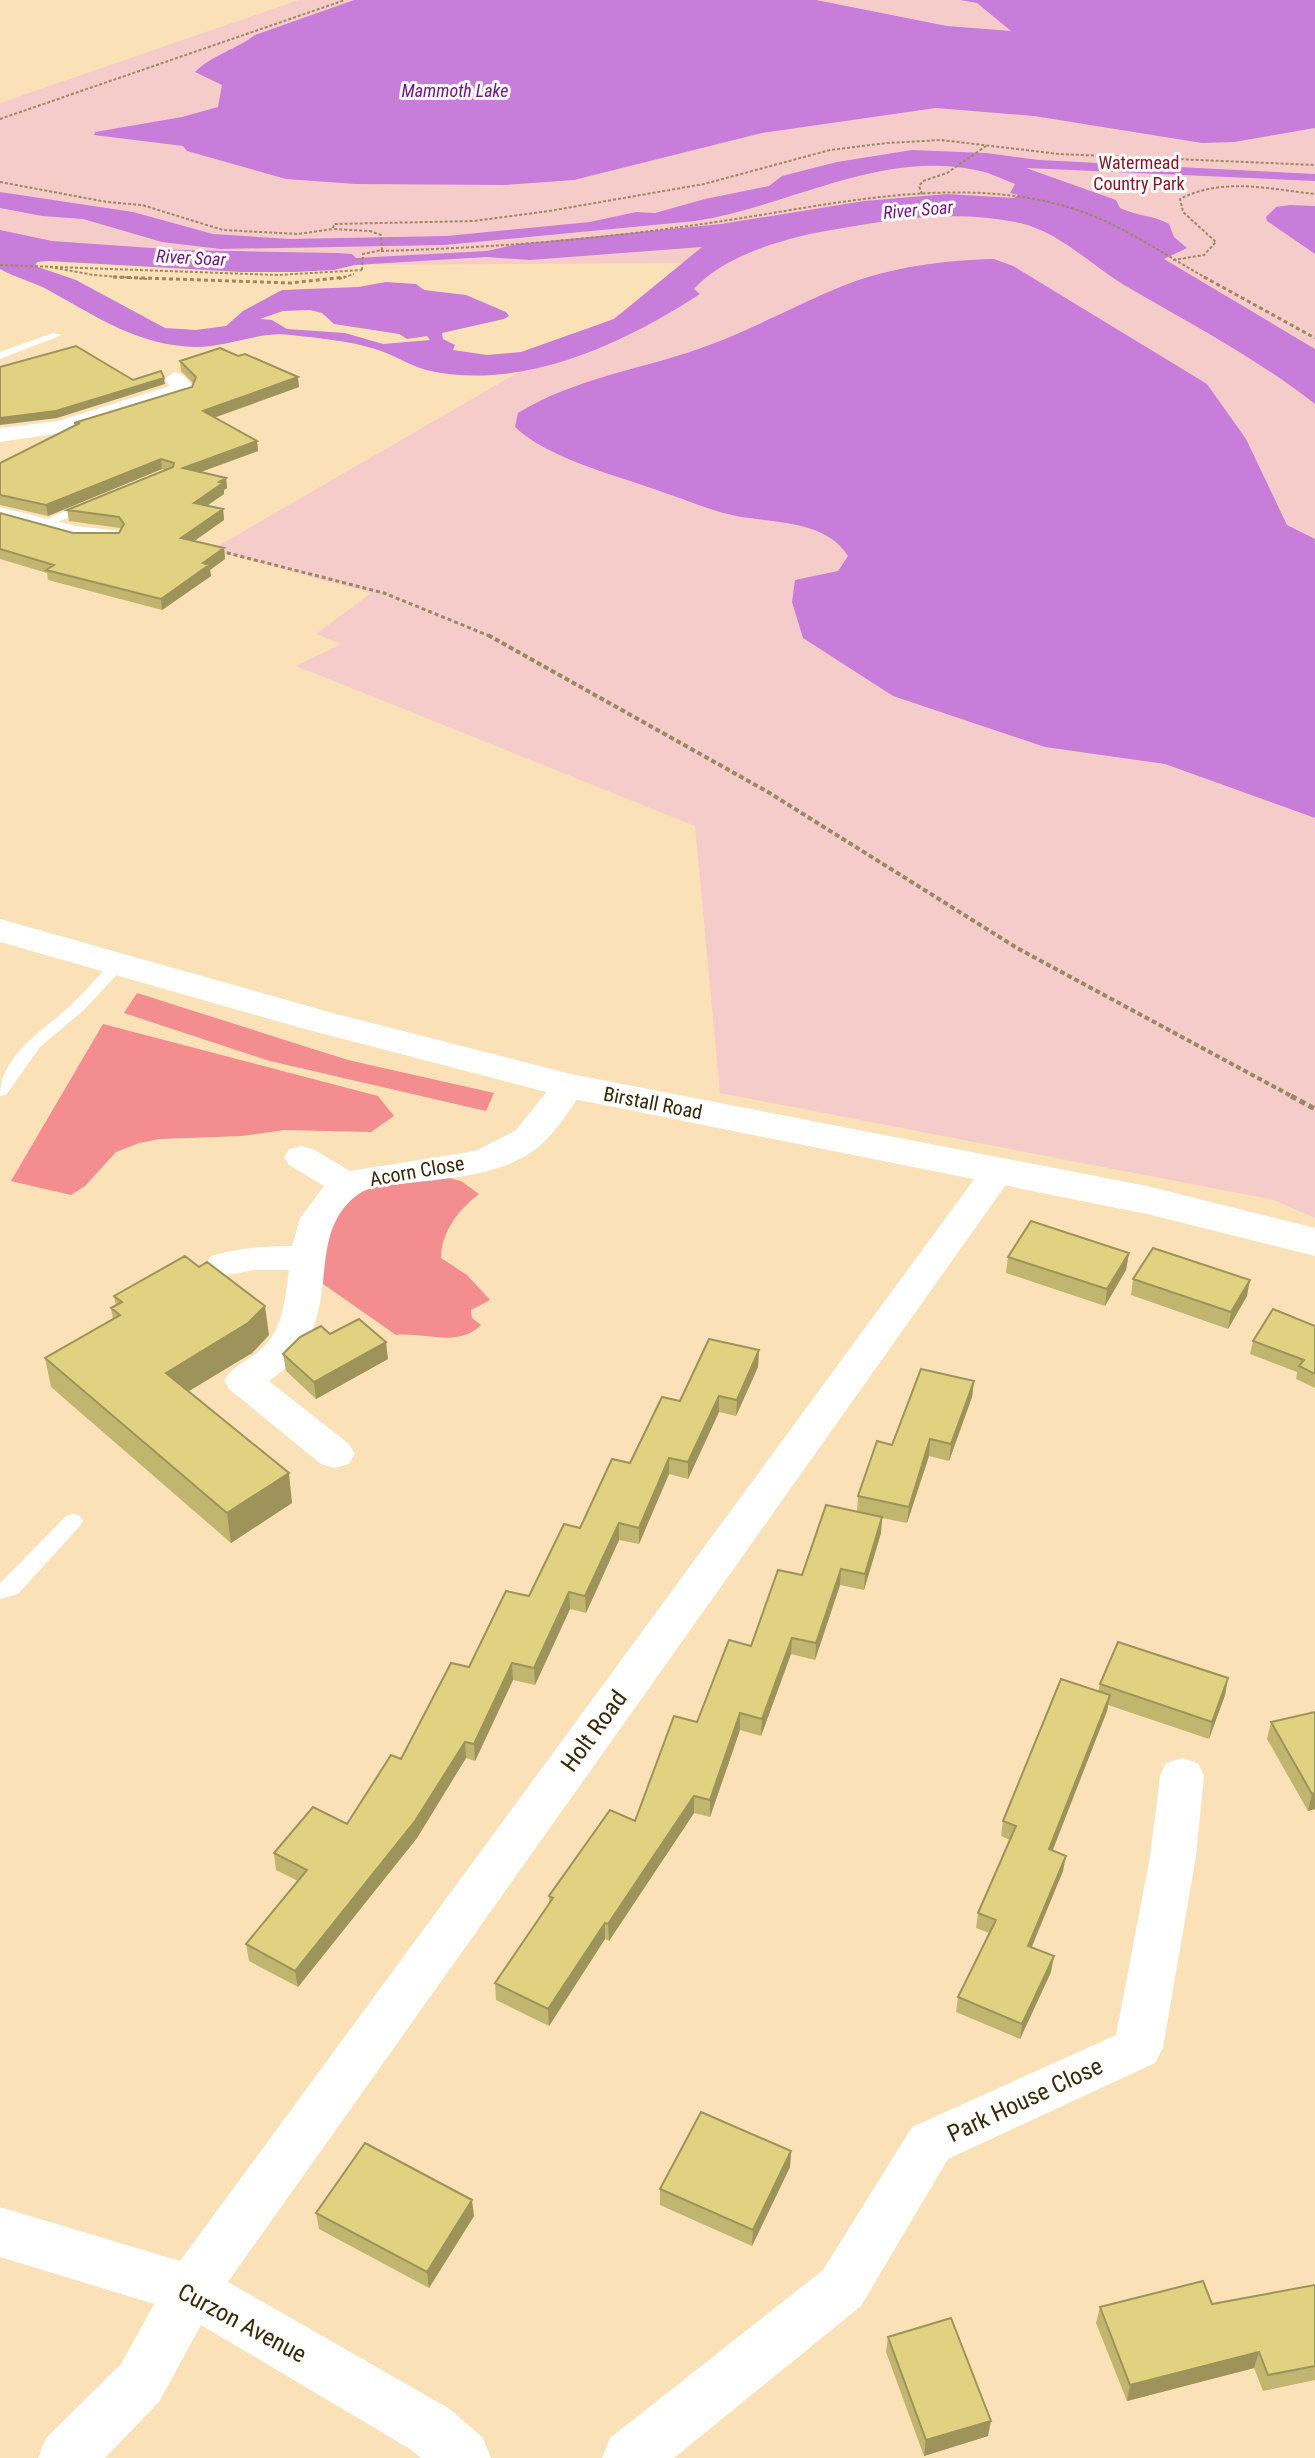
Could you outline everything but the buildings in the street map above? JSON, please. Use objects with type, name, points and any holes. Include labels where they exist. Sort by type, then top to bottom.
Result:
[{"type":"street","points":[[0,435],[61,427],[187,388]]},
{"type":"street","points":[[0,514],[40,525],[111,536]]},
{"type":"street","name":"Birstall Road","points":[[0,930],[315,1020],[569,1086],[1147,1200],[1315,1242]]},
{"type":"street","name":"Acorn Close","points":[[335,1454],[243,1380],[272,1360],[290,1342],[305,1300],[306,1258],[315,1225],[330,1200],[348,1185],[374,1176],[445,1168],[500,1154],[526,1140],[569,1086]]},
{"type":"street","points":[[301,1157],[348,1185]]},
{"type":"street","name":"Holt Road","points":[[66,2458],[140,2383],[191,2290],[998,1171]]},
{"type":"street","points":[[224,1264],[254,1258],[306,1258]]},
{"type":"street","name":"Park House Close","points":[[630,2458],[842,2288],[930,2143],[1138,2048],[1173,1856],[1182,1776]]},
{"type":"street","name":"Curzon Avenue","points":[[0,2232],[191,2290],[430,2429],[463,2458]]},
{"type":"lane","points":[[0,356],[57,335]]},
{"type":"lane","points":[[40,525],[107,498]]},
{"type":"lane","points":[[0,1091],[34,1044],[78,1007],[118,964]]},
{"type":"lane","points":[[0,1591],[11,1588],[73,1521]]},
{"type":"path","points":[[0,119],[345,0]]},
{"type":"path","points":[[333,229],[334,224],[368,221],[474,221],[610,202],[704,184],[844,148],[941,140],[1059,154],[1315,165]]},
{"type":"path","points":[[922,194],[919,186],[923,181],[947,173],[986,145]]},
{"type":"path","points":[[0,182],[107,202],[142,205],[223,230],[298,234],[333,229],[381,235],[381,250]]},
{"type":"path","points":[[1172,260],[1201,257],[1213,249],[1216,242],[1183,212],[1180,199],[1191,192],[1207,188],[1242,187],[1315,194]]},
{"type":"path","points":[[362,270],[363,254],[381,250],[444,249],[691,226],[922,194],[974,191],[1011,195],[1084,213],[1315,338]]},
{"type":"path","points":[[39,264],[66,271],[132,278],[290,282],[335,281],[362,270]]},
{"type":"path","points":[[0,265],[330,276],[362,270]]},
{"type":"path","points":[[218,550],[384,593],[480,630],[768,792],[1017,948],[1315,1109]]},
{"type":"green space","name":"Watermead Country Park","points":[[299,0],[1315,0],[1315,1218],[1274,1200],[720,1093],[695,826],[296,666],[341,644],[316,634],[371,593],[211,550],[707,263],[295,265],[192,262],[0,235],[0,103]]},
{"type":"shaded area","points":[[137,993],[348,1060],[494,1093],[486,1111],[270,1061],[124,1013]]},
{"type":"shaded area","points":[[103,1024],[378,1096],[394,1116],[371,1132],[285,1130],[139,1143],[116,1152],[85,1186],[71,1195],[11,1181]]},
{"type":"shaded area","points":[[441,1176],[461,1181],[479,1194],[452,1222],[444,1239],[441,1258],[467,1275],[490,1300],[471,1310],[472,1318],[481,1325],[472,1332],[441,1338],[396,1335],[306,1272],[348,1185]]},
{"type":"water","name":"Mammoth Lake","points":[[354,0],[816,0],[947,26],[1011,31],[977,3],[960,0],[1315,0],[1315,128],[1234,142],[1202,143],[1034,116],[936,108],[762,133],[574,180],[505,185],[355,184],[286,179],[187,151],[183,146],[94,135],[95,132],[182,117],[218,107],[222,85],[195,72],[202,66],[255,35]]},
{"type":"water","name":"River Soar","points":[[912,150],[986,153],[1039,160],[1315,174],[1315,181],[1026,168],[1116,200],[1120,208],[1126,211],[1169,224],[1174,237],[1187,248],[1164,259],[1315,349],[1315,404],[1245,356],[1124,285],[1061,241],[1034,227],[996,219],[923,217],[810,234],[774,244],[721,267],[694,289],[700,294],[638,330],[569,359],[498,375],[462,375],[426,370],[365,346],[291,335],[267,335],[196,347],[156,341],[119,328],[44,288],[0,269],[0,230],[52,241],[180,250],[336,253],[352,254],[356,258],[487,251],[518,244],[721,224],[864,201],[947,194],[1014,198],[1018,195],[1010,193],[1015,184],[980,171],[939,166],[904,168],[869,174],[695,221],[444,245],[220,249],[162,242],[83,219],[42,216],[0,208],[0,192],[133,212],[213,234],[290,239],[447,236],[590,222],[636,212],[655,213],[769,186],[782,176],[837,162]],"holes":[[[702,247],[614,319],[521,352],[487,355],[453,350],[455,345],[443,339],[442,333],[504,319],[509,316],[506,312],[466,295],[424,290],[416,284],[386,282],[358,287],[282,290],[243,311],[226,326],[196,330],[165,328],[76,280],[35,266],[37,262],[48,261],[241,272],[295,272],[334,270],[355,265],[486,257],[530,260]],[[283,311],[322,313],[334,324],[399,334],[407,339],[427,336],[430,340],[383,344],[345,333],[287,329],[272,320],[260,319]]]},
{"type":"water","points":[[1315,206],[1315,254],[1267,221],[1266,217],[1276,207]]},
{"type":"water","points":[[994,259],[1013,266],[1207,384],[1246,439],[1287,525],[1315,539],[1315,818],[1165,764],[1045,747],[893,696],[803,638],[792,602],[795,580],[838,571],[848,556],[838,544],[813,529],[736,516],[600,471],[545,448],[515,427],[518,413],[564,390],[712,344],[863,279],[918,266]]}]
